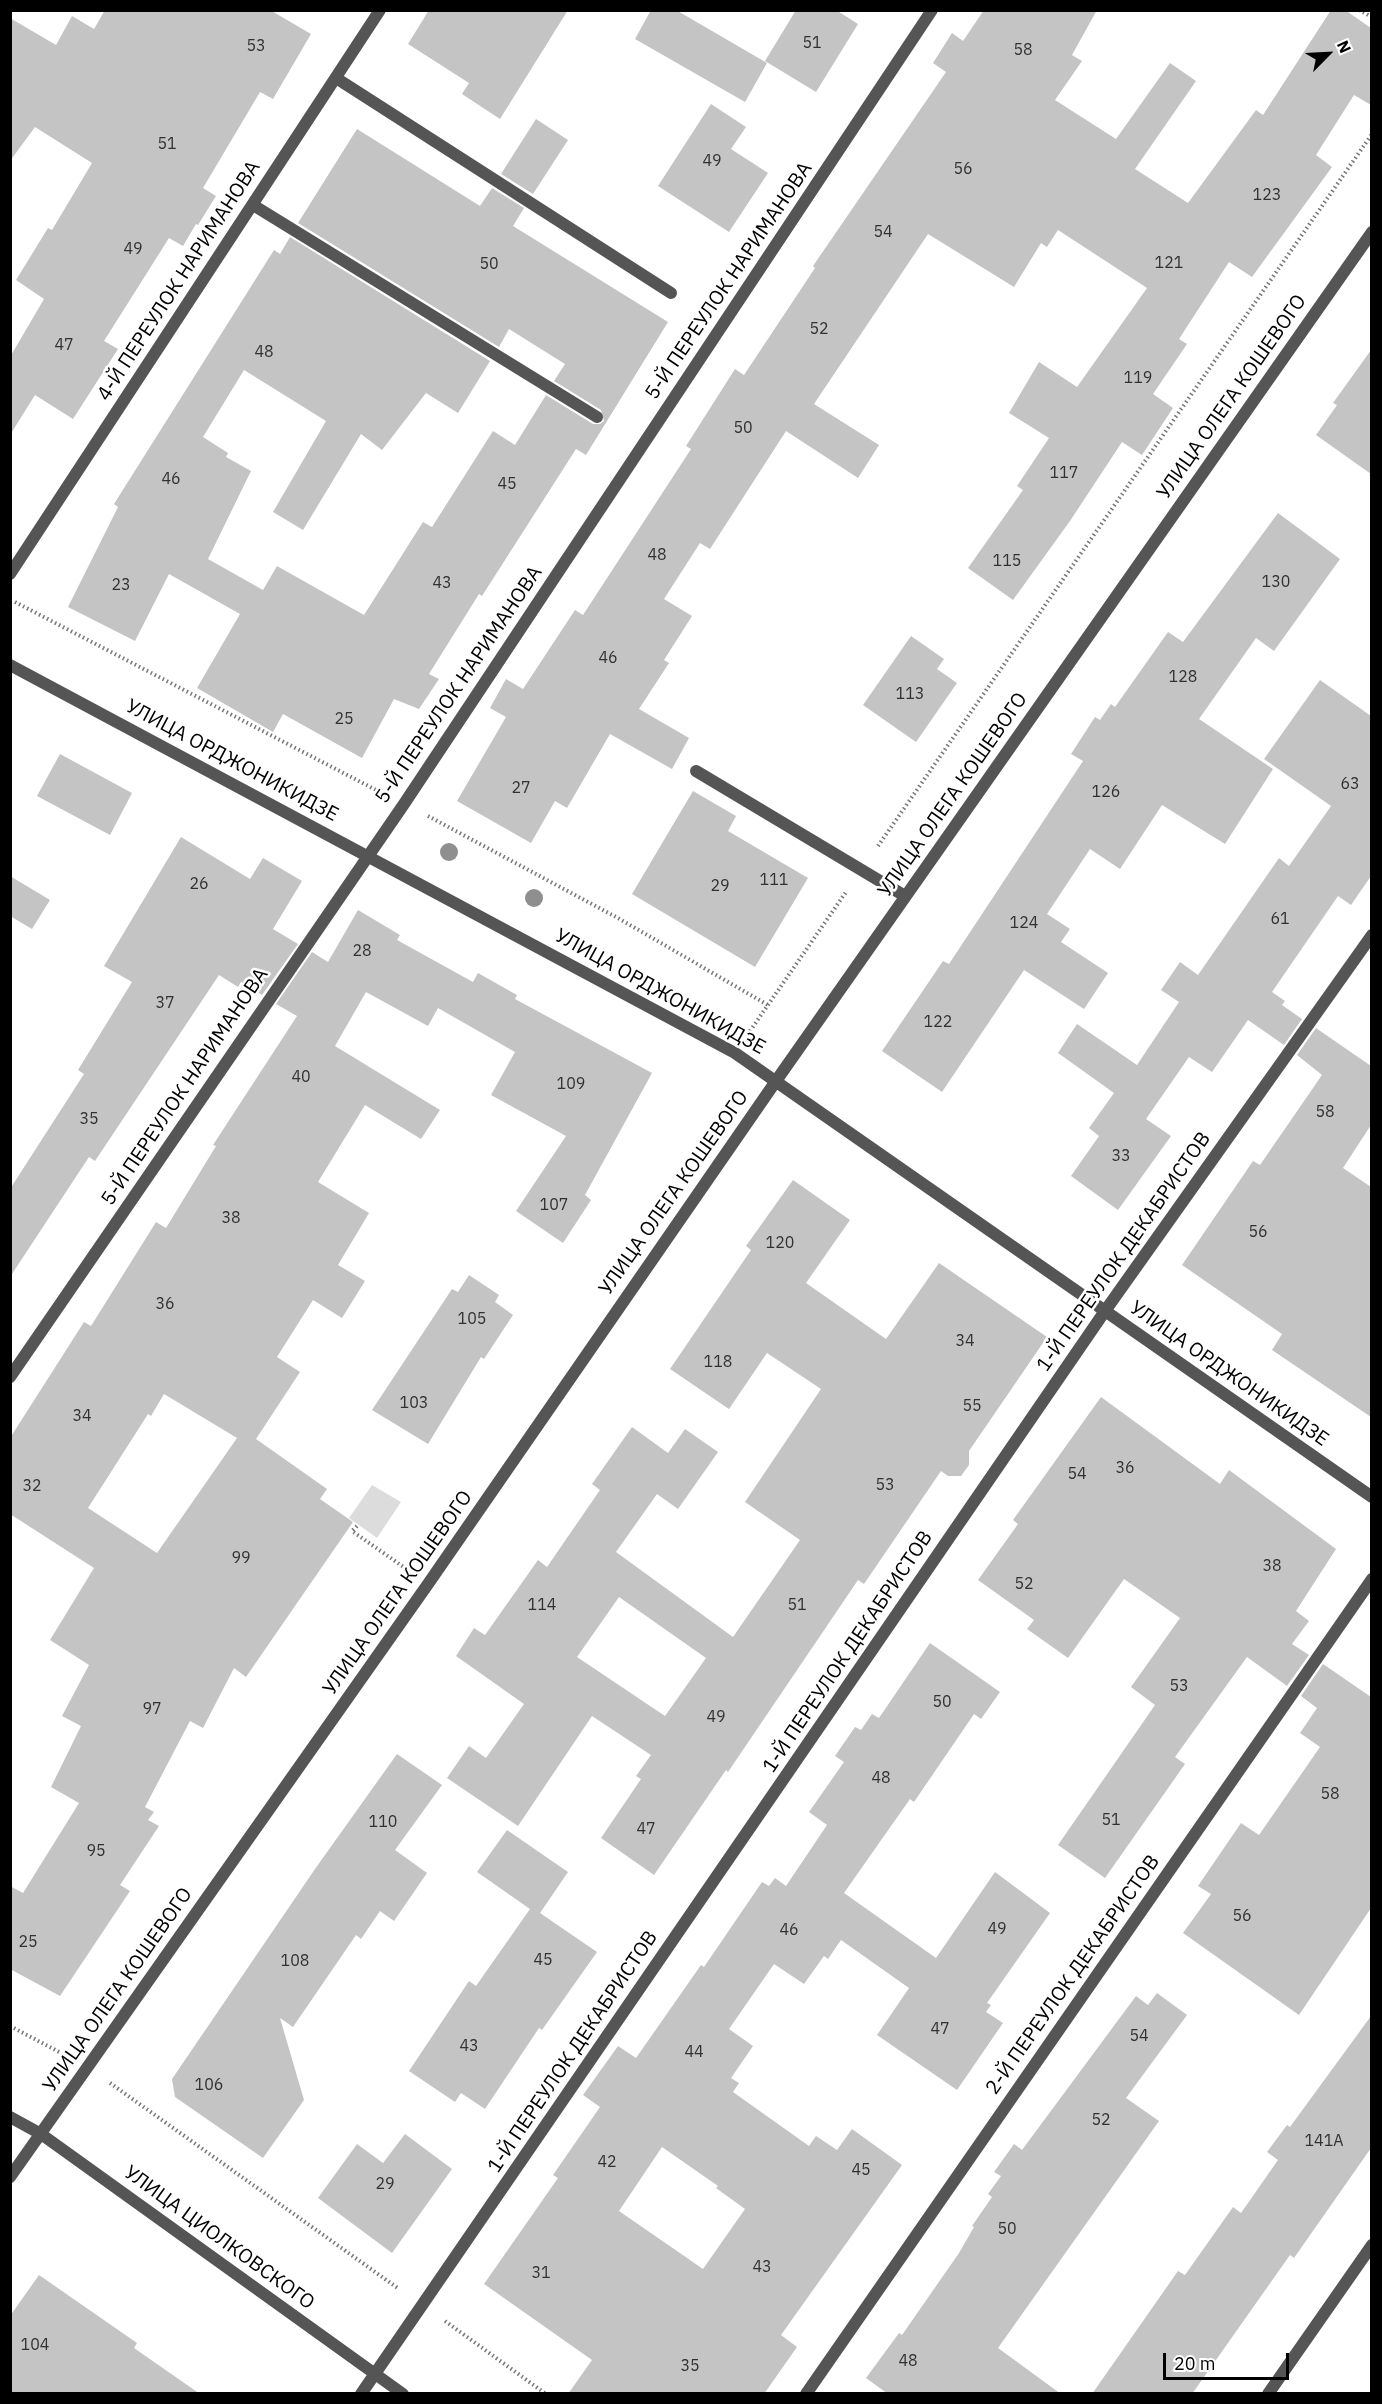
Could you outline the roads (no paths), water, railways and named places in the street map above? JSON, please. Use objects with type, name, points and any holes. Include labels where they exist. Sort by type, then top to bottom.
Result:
[{"type":"street","name":"4-Й ПЕРЕУЛОК НАРИМАНОВА","points":[[10,574],[380,10]]},
{"type":"street","name":"5-Й ПЕРЕУЛОК НАРИМАНОВА","points":[[10,1377],[404,804],[932,10]]},
{"type":"street","points":[[336,78],[671,293]]},
{"type":"street","points":[[253,205],[597,417]]},
{"type":"street","name":"УЛИЦА ОЛЕГА КОШЕВОГО","points":[[10,2177],[428,1584],[905,896],[1371,232]]},
{"type":"street","name":"УЛИЦА ОРДЖОНИКИДЗЕ","points":[[10,665],[735,1053],[1371,1497]]},
{"type":"street","points":[[696,771],[905,896]]},
{"type":"street","name":"1-Й ПЕРЕУЛОК ДЕКАБРИСТОВ","points":[[361,2394],[1105,1311],[1371,935]]},
{"type":"street","name":"2-Й ПЕРЕУЛОК ДЕКАБРИСТОВ","points":[[806,2394],[1371,1578]]},
{"type":"street","name":"УЛИЦА ЦИОЛКОВСКОГО","points":[[10,2117],[41,2134],[402,2394]]},
{"type":"street","points":[[1268,2394],[1371,2245]]}]
